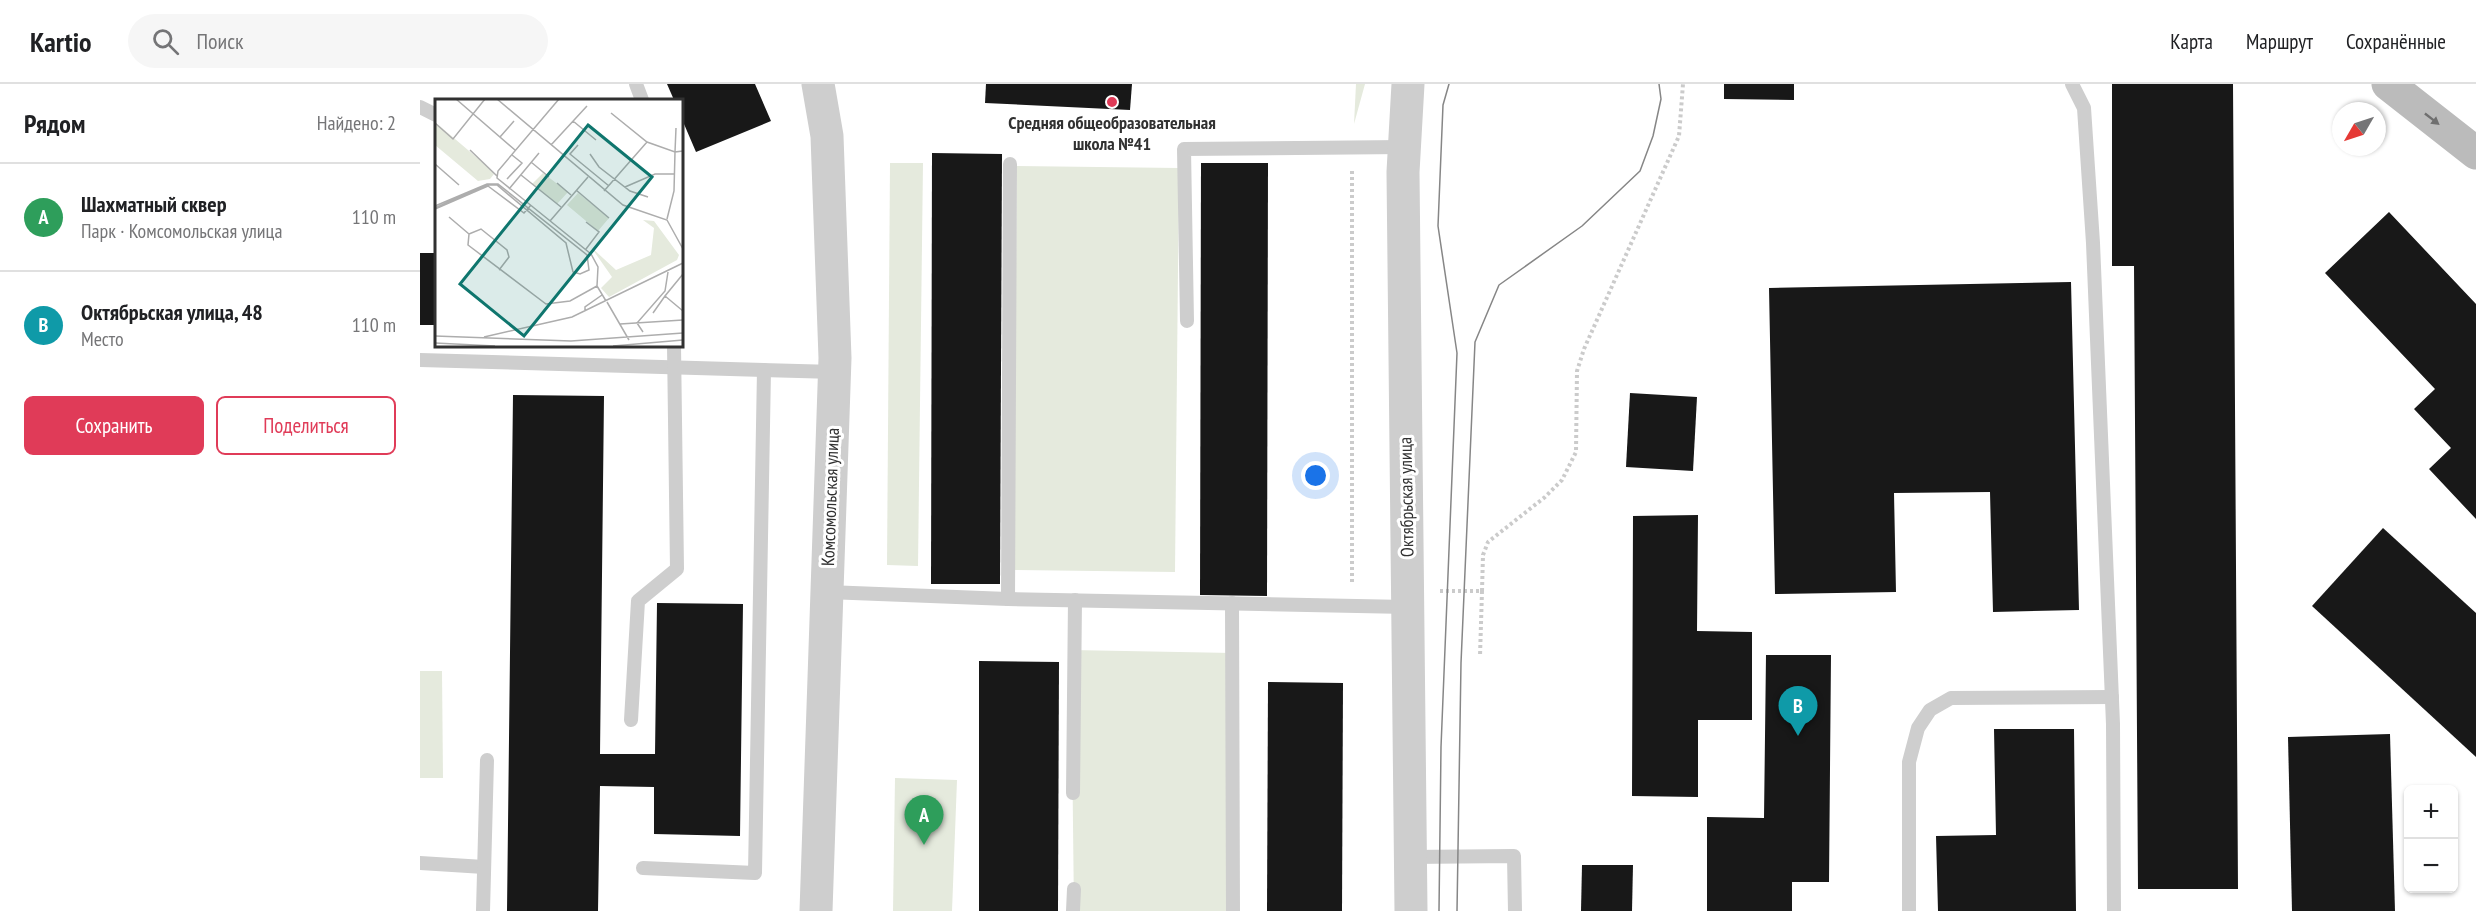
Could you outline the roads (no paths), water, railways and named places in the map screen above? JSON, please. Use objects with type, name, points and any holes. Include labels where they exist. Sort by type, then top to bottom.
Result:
[{"type":"main road","points":[[2388,84],[2476,153]]},
{"type":"street","name":"Комсомольская улица","points":[[816,911],[834,372],[827,136],[818,84]]},
{"type":"street","name":"Октябрьская улица","points":[[1408,84],[1404,147],[1411,911]]},
{"type":"lane","points":[[636,84],[642,99]]},
{"type":"lane","points":[[2072,84],[2084,108],[2093,243],[2112,697],[2114,911]]},
{"type":"lane","points":[[420,107],[435,114]]},
{"type":"lane","points":[[1187,321],[1184,149],[1404,147]]},
{"type":"lane","points":[[1008,599],[1010,164]]},
{"type":"lane","points":[[631,720],[638,601],[676,569],[674,346]]},
{"type":"lane","points":[[420,360],[834,372]]},
{"type":"lane","points":[[643,868],[755,873],[764,370]]},
{"type":"lane","points":[[827,592],[1008,599],[1407,607]]},
{"type":"lane","points":[[1073,793],[1075,600]]},
{"type":"lane","points":[[1232,603],[1233,911]]},
{"type":"lane","points":[[1909,911],[1909,762],[1918,728],[1930,710],[1951,698],[2112,697]]},
{"type":"lane","points":[[483,911],[487,760]]},
{"type":"lane","points":[[1410,857],[1514,856],[1515,911]]},
{"type":"lane","points":[[420,863],[484,867]]},
{"type":"lane","points":[[1073,911],[1074,889]]},
{"type":"tram line","points":[[1439,911],[1441,747],[1457,353],[1438,226],[1443,105],[1449,84]]},
{"type":"tram line","points":[[1457,911],[1461,663],[1475,342],[1499,285],[1582,226],[1640,171],[1653,136],[1661,99],[1659,84]]},
{"type":"place","name":"Средняя общеобразовательная школа №41","points":[[1112,102]]},
{"type":"place","name":"Октябрьская улица, 48","points":[[1798,736]]},
{"type":"place","name":"Шахматный сквер","points":[[924,845]]}]
